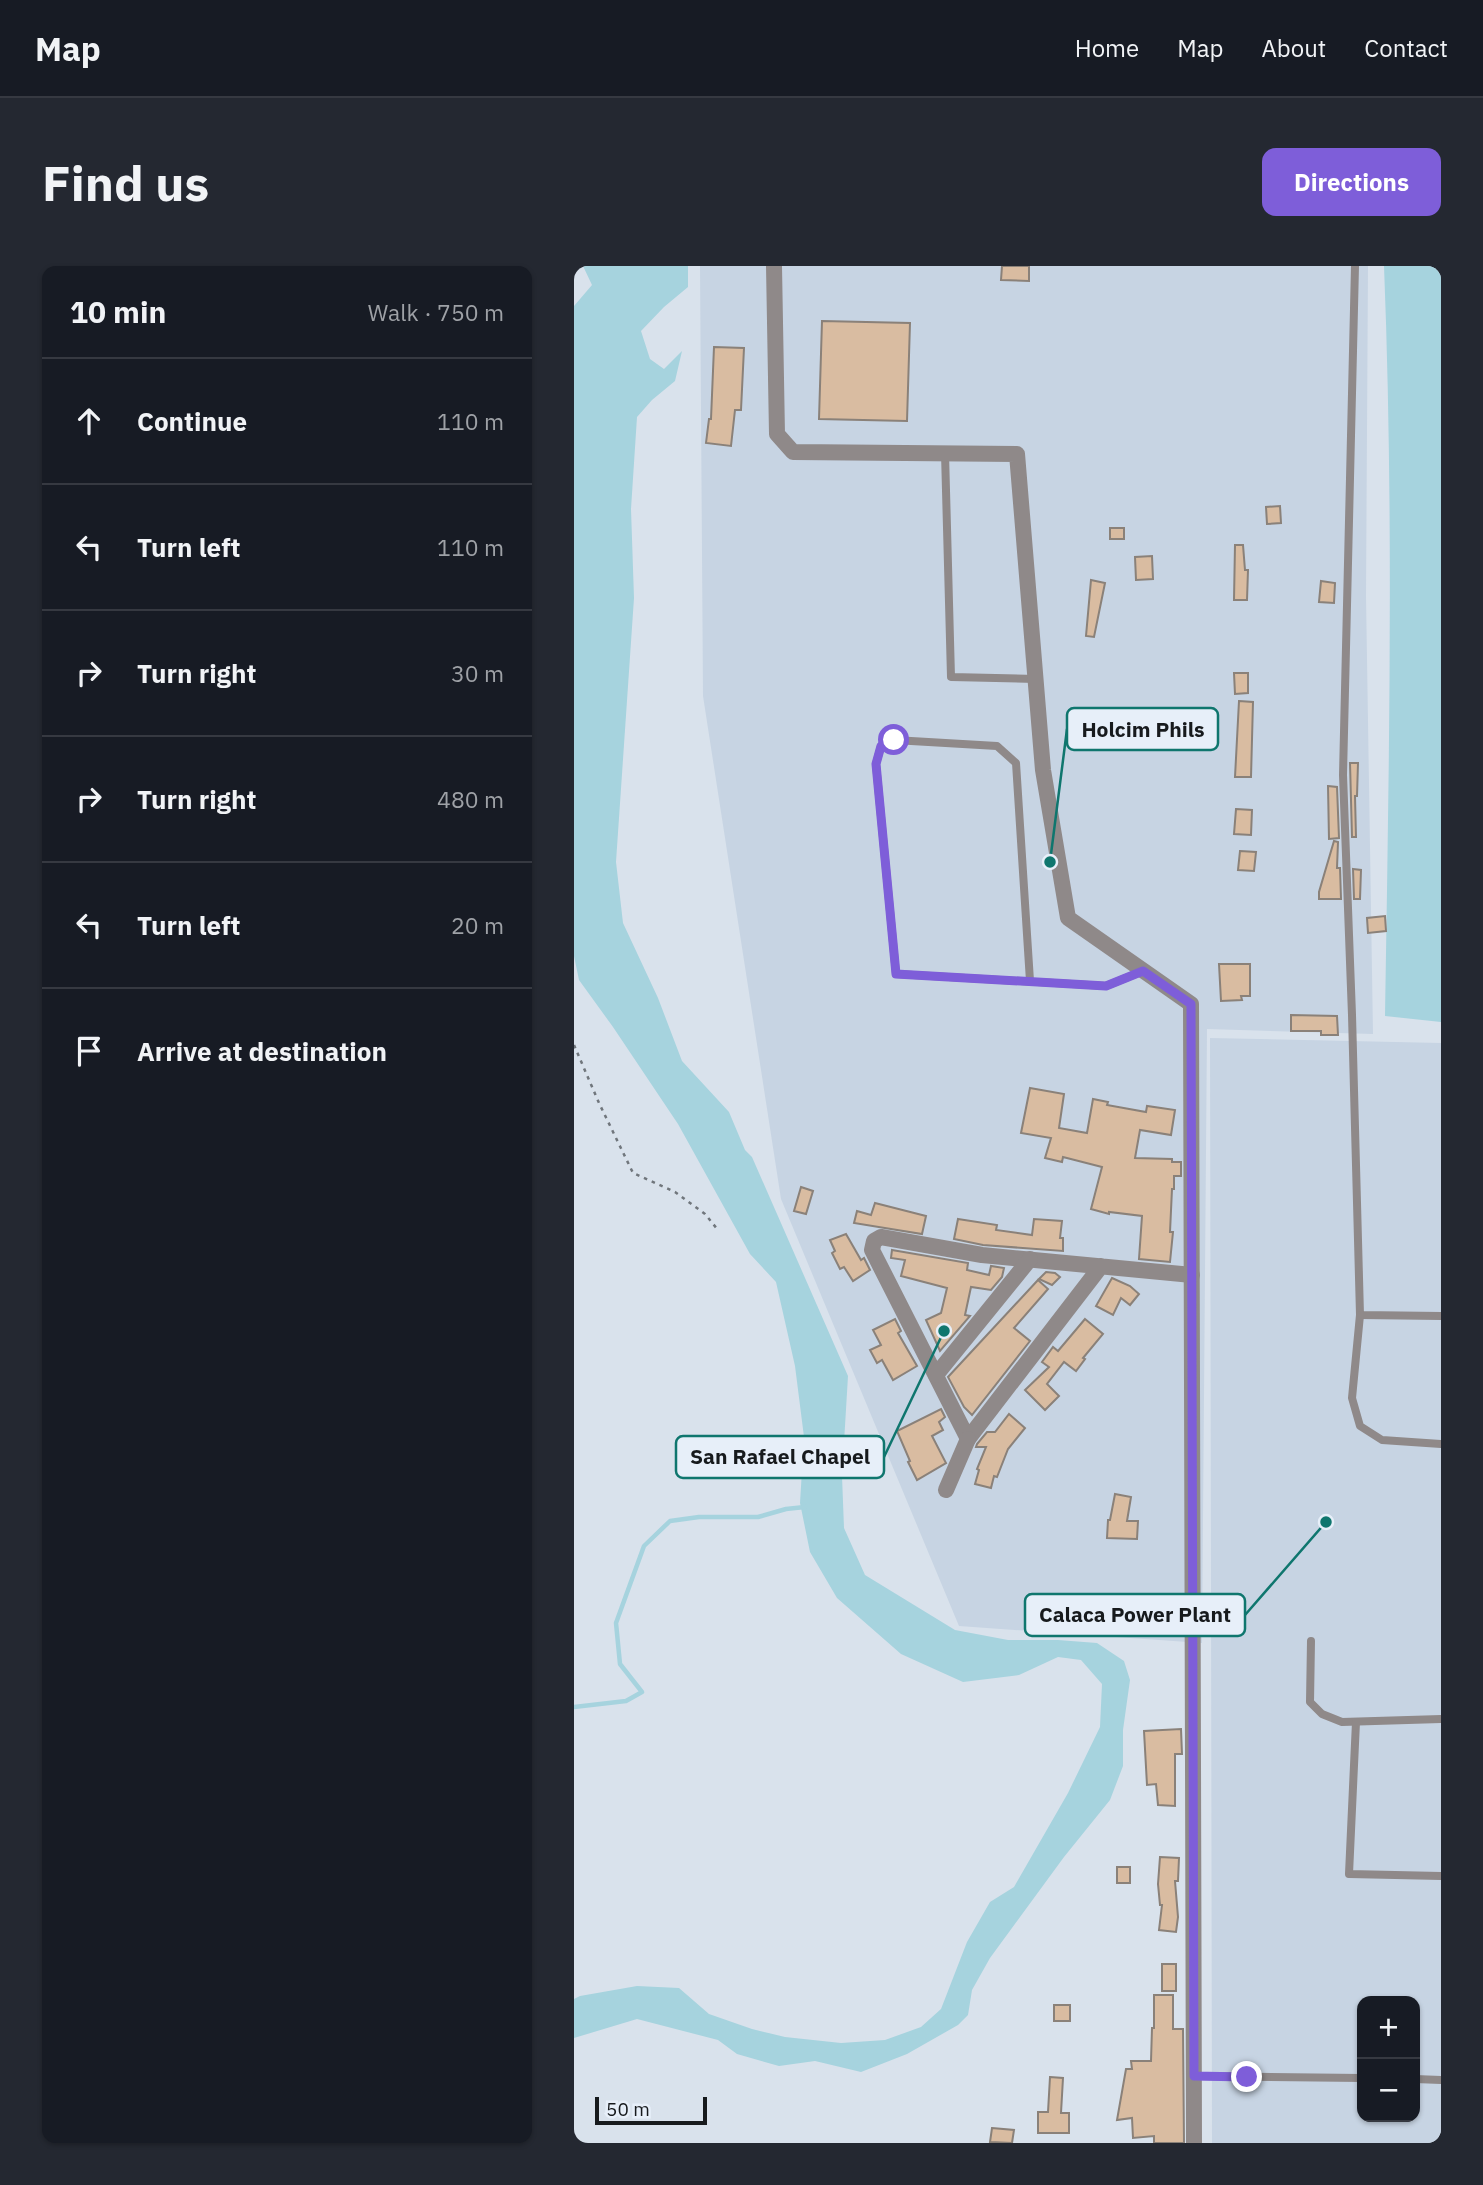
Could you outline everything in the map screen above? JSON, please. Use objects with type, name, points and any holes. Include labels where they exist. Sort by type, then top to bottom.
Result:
[{"type":"street","points":[[774,266],[777,434],[793,452],[1017,454],[1043,770],[1068,918],[1191,1004],[1194,2143]]},
{"type":"street","points":[[968,1439],[873,1250],[874,1241],[881,1237],[982,1255],[1192,1275]]},
{"type":"street","points":[[936,1375],[1030,1259]]},
{"type":"street","points":[[946,1490],[968,1439],[1101,1266]]},
{"type":"lane","points":[[1355,266],[1343,775],[1360,1315],[1352,1398],[1360,1426],[1382,1440],[1441,1444]]},
{"type":"lane","points":[[945,453],[951,677],[1036,679]]},
{"type":"lane","points":[[1030,981],[1016,763],[997,746],[894,740],[881,746],[876,764],[896,974],[1106,986],[1143,971]]},
{"type":"lane","points":[[1360,1315],[1441,1316]]},
{"type":"lane","points":[[1311,1641],[1310,1702],[1322,1714],[1342,1722],[1441,1719]]},
{"type":"lane","points":[[1356,1722],[1349,1874],[1441,1876]]},
{"type":"lane","points":[[1194,2076],[1357,2078]]},
{"type":"lane","points":[[1420,2079],[1441,2080]]},
{"type":"path","points":[[574,1045],[633,1173],[675,1192],[705,1214],[718,1230]]},
{"type":"shaded area","points":[[700,266],[1368,266],[1366,596],[1373,1034],[1207,1029],[1202,1643],[959,1626],[781,1199],[703,696]]},
{"type":"shaded area","points":[[1210,1038],[1441,1043],[1441,2143],[1212,2143]]},
{"type":"water","points":[[583,266],[688,266],[688,287],[641,331],[650,359],[664,369],[682,351],[675,381],[637,417],[631,509],[634,598],[616,862],[623,923],[658,998],[682,1061],[729,1112],[745,1150],[752,1157],[848,1376],[842,1476],[844,1528],[865,1575],[955,1630],[1008,1640],[1097,1643],[1124,1661],[1130,1680],[1123,1730],[1123,1766],[1110,1800],[1064,1857],[990,1958],[972,1990],[968,2015],[958,2025],[907,2054],[861,2072],[815,2061],[779,2066],[737,2054],[718,2040],[637,2019],[574,2038],[574,1999],[637,1986],[679,1988],[709,2014],[752,2029],[785,2037],[841,2043],[885,2040],[921,2027],[941,2009],[967,1942],[990,1902],[1014,1887],[1068,1793],[1100,1727],[1102,1684],[1081,1660],[1058,1657],[1019,1675],[963,1682],[901,1654],[837,1598],[810,1552],[800,1503],[804,1437],[795,1366],[776,1282],[750,1254],[678,1124],[579,980],[574,956],[574,306],[592,285]]},
{"type":"water","points":[[1384,266],[1441,266],[1441,1022],[1385,1016],[1390,547]]},
{"type":"building","points":[[1002,266],[1029,266],[1029,281],[1001,280]]},
{"type":"building","points":[[822,321],[910,323],[907,421],[819,419]]},
{"type":"building","points":[[714,347],[744,348],[741,410],[735,410],[731,446],[706,443],[711,419]]},
{"type":"building","points":[[1280,506],[1281,523],[1267,524],[1266,507]]},
{"type":"building","points":[[1110,528],[1124,528],[1124,539],[1110,539]]},
{"type":"building","points":[[1235,545],[1243,545],[1245,570],[1248,570],[1247,600],[1234,600]]},
{"type":"building","points":[[1152,556],[1153,579],[1136,580],[1135,557]]},
{"type":"building","points":[[1091,580],[1105,583],[1094,637],[1086,636]]},
{"type":"building","points":[[1321,581],[1335,583],[1334,603],[1319,602]]},
{"type":"building","points":[[1234,673],[1248,673],[1248,693],[1235,694]]},
{"type":"building","points":[[1239,701],[1253,702],[1251,777],[1235,777]]},
{"type":"building","points":[[1350,763],[1358,763],[1355,796],[1356,837],[1352,837]]},
{"type":"building","points":[[1328,786],[1337,787],[1339,838],[1329,839]]},
{"type":"building","points":[[1236,809],[1252,810],[1251,835],[1234,834]]},
{"type":"building","points":[[1334,841],[1338,842],[1337,868],[1340,868],[1341,899],[1319,899],[1319,892]]},
{"type":"building","points":[[1240,851],[1256,852],[1254,871],[1238,870]]},
{"type":"building","points":[[1353,869],[1361,870],[1360,899],[1354,899]]},
{"type":"building","points":[[1385,916],[1386,931],[1368,933],[1367,918]]},
{"type":"building","points":[[1219,964],[1250,964],[1250,996],[1241,996],[1242,1000],[1221,1001]]},
{"type":"building","points":[[1291,1015],[1337,1016],[1338,1035],[1321,1035],[1321,1031],[1291,1031]]},
{"type":"building","points":[[1030,1088],[1064,1094],[1059,1128],[1087,1133],[1093,1099],[1108,1102],[1107,1105],[1146,1112],[1147,1106],[1175,1110],[1171,1135],[1140,1130],[1135,1158],[1172,1159],[1172,1162],[1181,1162],[1181,1176],[1174,1176],[1172,1189],[1170,1232],[1173,1232],[1170,1262],[1139,1259],[1142,1216],[1109,1214],[1091,1209],[1102,1167],[1063,1157],[1062,1162],[1045,1158],[1051,1138],[1021,1133]]},
{"type":"building","points":[[801,1187],[813,1191],[806,1214],[794,1211]]},
{"type":"building","points":[[875,1203],[926,1216],[922,1234],[854,1223],[857,1211],[871,1215]]},
{"type":"building","points":[[958,1219],[997,1225],[996,1230],[1032,1235],[1034,1219],[1062,1221],[1060,1238],[1063,1238],[1063,1251],[983,1245],[954,1239]]},
{"type":"building","points":[[846,1234],[870,1270],[853,1281],[844,1267],[840,1269],[832,1253],[835,1251],[830,1240]]},
{"type":"building","points":[[892,1250],[968,1263],[967,1270],[989,1275],[991,1266],[1004,1268],[1002,1277],[991,1290],[971,1287],[965,1315],[970,1316],[940,1351],[926,1320],[941,1313],[947,1288],[901,1276],[905,1260],[891,1258]]},
{"type":"building","points":[[1046,1272],[1060,1277],[1052,1285],[1039,1279]]},
{"type":"building","points":[[1112,1278],[1130,1286],[1139,1294],[1130,1305],[1121,1298],[1113,1315],[1096,1306]]},
{"type":"building","points":[[1038,1280],[1048,1289],[1014,1328],[1030,1341],[972,1415],[964,1407],[948,1377]]},
{"type":"building","points":[[895,1319],[901,1331],[898,1333],[917,1366],[893,1380],[882,1360],[877,1363],[870,1350],[881,1345],[873,1330]]},
{"type":"building","points":[[1085,1319],[1103,1334],[1076,1371],[1064,1362],[1047,1384],[1059,1396],[1045,1410],[1025,1390],[1049,1367],[1042,1362],[1053,1347],[1058,1351]]},
{"type":"building","points":[[941,1409],[945,1417],[939,1422],[943,1430],[932,1436],[946,1463],[917,1480],[897,1431]]},
{"type":"building","points":[[1009,1414],[1025,1428],[1008,1449],[991,1488],[975,1484],[979,1470],[977,1469],[986,1447],[976,1447],[977,1444],[987,1432],[995,1432]]},
{"type":"building","points":[[1115,1494],[1131,1497],[1127,1521],[1138,1521],[1137,1539],[1107,1538],[1108,1520]]},
{"type":"building","points":[[1181,1729],[1182,1754],[1175,1754],[1175,1806],[1158,1805],[1156,1784],[1147,1785],[1144,1731]]},
{"type":"building","points":[[1160,1857],[1179,1858],[1178,1881],[1175,1881],[1178,1917],[1176,1932],[1159,1930],[1162,1905],[1158,1884]]},
{"type":"building","points":[[1117,1867],[1130,1867],[1130,1883],[1117,1883]]},
{"type":"building","points":[[1162,1964],[1176,1964],[1176,1991],[1162,1991]]},
{"type":"building","points":[[1154,1995],[1173,1995],[1173,2029],[1183,2029],[1184,2143],[1154,2143],[1154,2136],[1133,2138],[1132,2118],[1117,2120],[1126,2069],[1132,2069],[1131,2061],[1151,2061]]},
{"type":"building","points":[[1054,2005],[1070,2005],[1070,2021],[1054,2021]]},
{"type":"building","points":[[1050,2077],[1063,2078],[1061,2113],[1069,2113],[1069,2133],[1038,2133],[1038,2112],[1048,2112]]},
{"type":"building","points":[[992,2128],[1014,2130],[1012,2143],[990,2142]]},
{"type":"waterway","points":[[574,1707],[626,1701],[642,1692],[620,1664],[616,1623],[644,1546],[670,1521],[699,1517],[758,1517],[805,1507]]},
{"type":"place","name":"Holcim Phils","points":[[1050,862]]},
{"type":"place","name":"San Rafael Chapel","points":[[944,1331]]},
{"type":"place","name":"Calaca Power Plant","points":[[1326,1522]]},
{"type":"route","points":[[894,740],[881,746],[876,764],[896,974],[1106,986],[1143,971],[1191,1004],[1194,2076],[1247,2077]]}]
